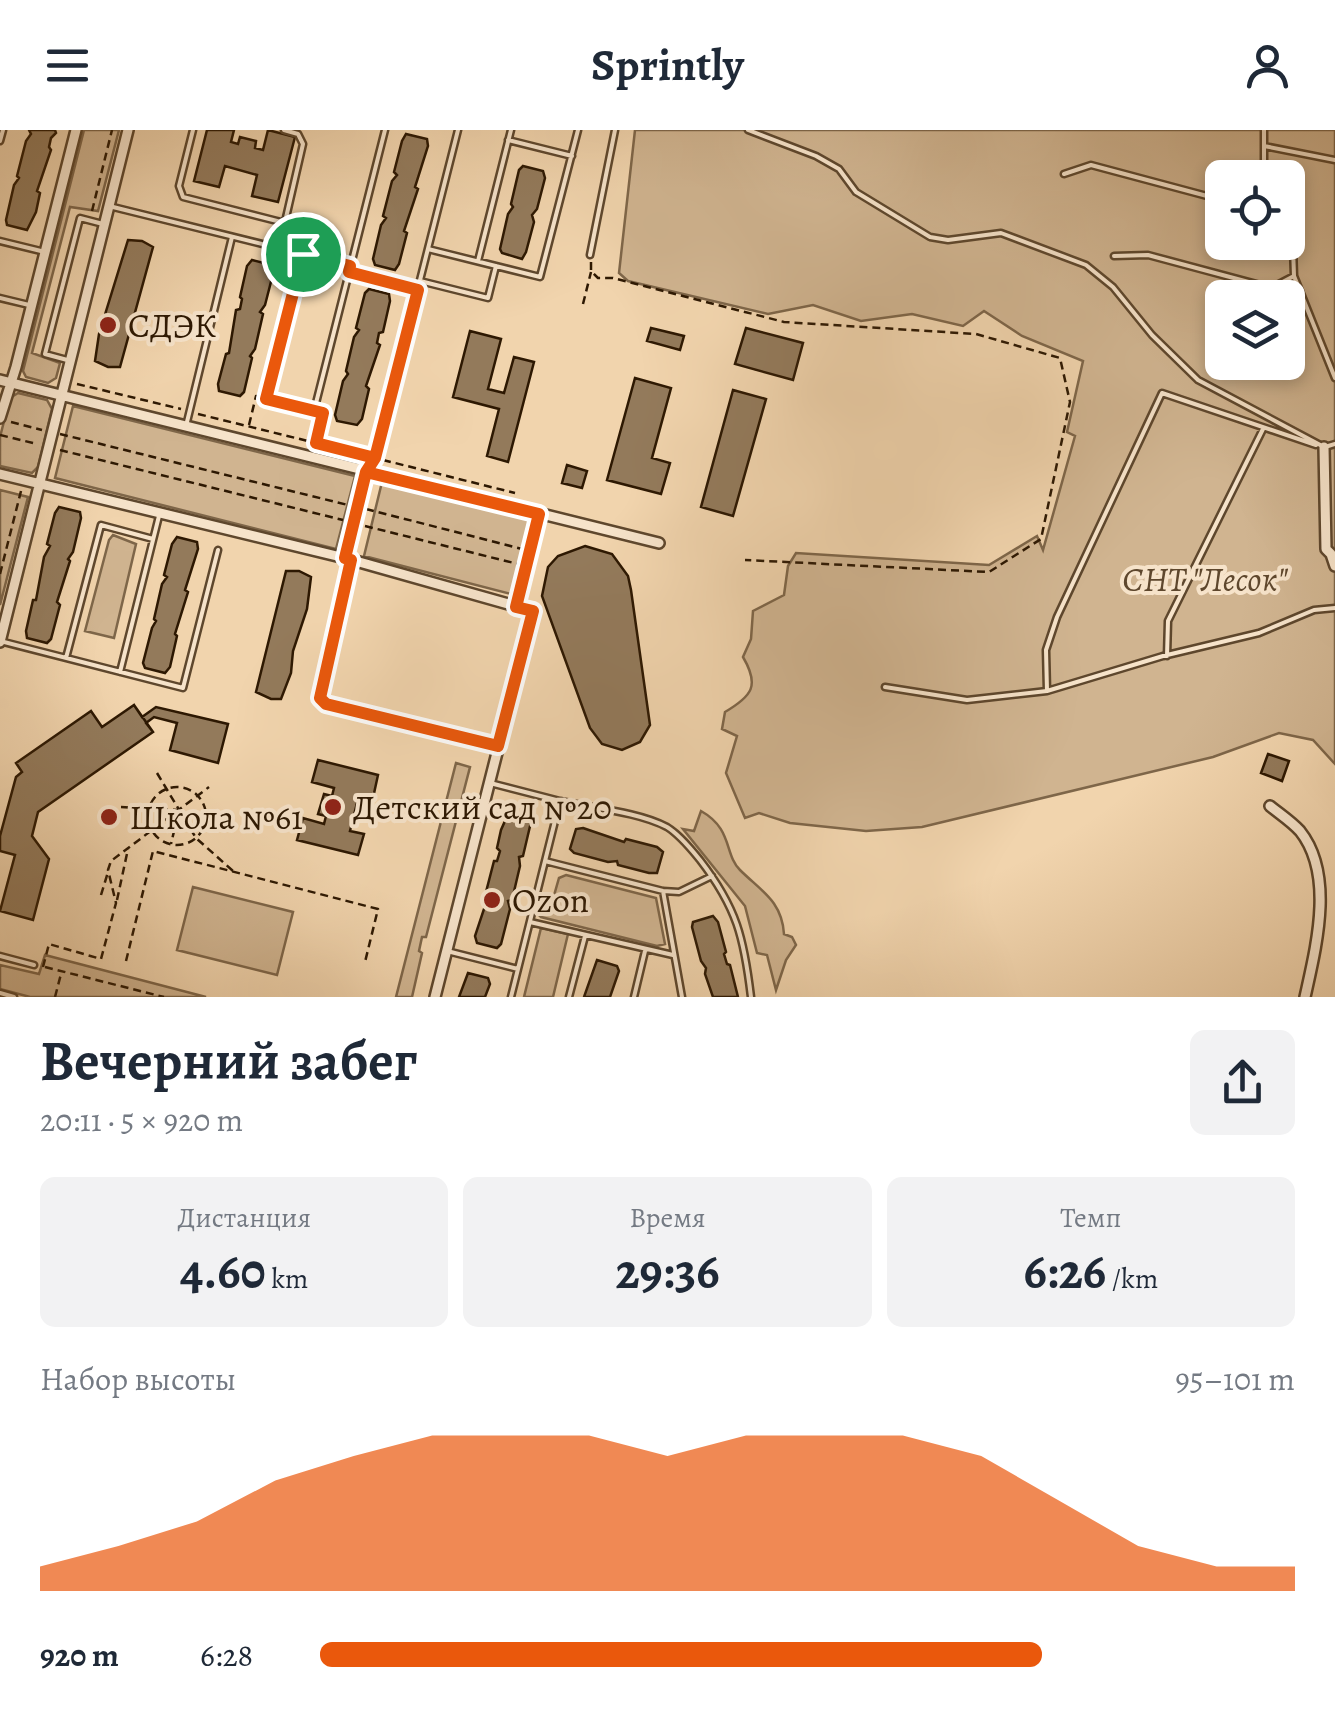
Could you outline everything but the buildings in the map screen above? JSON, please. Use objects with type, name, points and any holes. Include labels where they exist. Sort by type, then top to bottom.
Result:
[{"type":"street","points":[[0,419],[4,381],[32,306],[76,130]]},
{"type":"street","points":[[0,642],[128,130]]},
{"type":"street","points":[[4,381],[659,544]]},
{"type":"street","points":[[1324,447],[1326,549],[1335,566]]},
{"type":"street","points":[[348,559],[366,472]]},
{"type":"street","points":[[0,474],[348,559],[533,611],[435,997]]},
{"type":"street","points":[[1270,806],[1301,832],[1316,862],[1322,899],[1305,997]]},
{"type":"lane","points":[[0,141],[3,130]]},
{"type":"lane","points":[[193,130],[179,186],[183,197],[285,223]]},
{"type":"lane","points":[[279,248],[303,144],[298,134],[284,130]]},
{"type":"lane","points":[[303,254],[266,399],[314,411],[385,130]]},
{"type":"lane","points":[[366,472],[375,458],[458,130]]},
{"type":"lane","points":[[478,262],[511,130]]},
{"type":"lane","points":[[428,248],[540,278],[578,130]]},
{"type":"lane","points":[[590,256],[615,130]]},
{"type":"lane","points":[[748,130],[839,169],[856,192],[930,237],[948,240],[1002,233],[1086,265],[1113,287],[1152,335],[1198,380],[1324,447]]},
{"type":"lane","points":[[1264,130],[1264,160]]},
{"type":"lane","points":[[508,140],[572,156]]},
{"type":"lane","points":[[1264,146],[1335,160]]},
{"type":"lane","points":[[1064,174],[1092,165],[1205,195]]},
{"type":"lane","points":[[109,206],[350,269]]},
{"type":"lane","points":[[71,361],[46,354],[80,218],[104,224]]},
{"type":"lane","points":[[186,426],[232,236]]},
{"type":"lane","points":[[0,241],[45,252]]},
{"type":"lane","points":[[1114,256],[1148,255],[1271,288],[1294,276]]},
{"type":"lane","points":[[1293,260],[1294,276],[1335,378]]},
{"type":"lane","points":[[420,281],[488,298],[496,266]]},
{"type":"lane","points":[[0,298],[32,306]]},
{"type":"lane","points":[[1047,691],[1046,650],[1057,617],[1162,393],[1324,447],[1335,444]]},
{"type":"lane","points":[[1168,656],[1168,621],[1263,428]]},
{"type":"lane","points":[[120,672],[159,514]]},
{"type":"lane","points":[[66,658],[101,525],[153,539]]},
{"type":"lane","points":[[0,642],[183,688],[218,550]]},
{"type":"lane","points":[[348,559],[322,701],[498,746]]},
{"type":"lane","points":[[885,687],[967,700],[1047,691],[1235,640],[1314,610],[1335,608]]},
{"type":"lane","points":[[490,782],[667,827],[729,900],[738,924],[752,997]]},
{"type":"lane","points":[[511,997],[560,800]]},
{"type":"lane","points":[[545,860],[663,891],[679,892],[712,876]]},
{"type":"lane","points":[[663,891],[682,997]]},
{"type":"lane","points":[[530,922],[673,956]]},
{"type":"lane","points":[[569,997],[585,936]]},
{"type":"lane","points":[[447,951],[518,968]]},
{"type":"lane","points":[[634,997],[645,951]]},
{"type":"lane","points":[[0,956],[34,964]]},
{"type":"lane","points":[[0,994],[14,997]]},
{"type":"path","points":[[90,220],[112,130]]},
{"type":"path","points":[[582,304],[591,271],[590,256]]},
{"type":"path","points":[[350,269],[418,290]]},
{"type":"path","points":[[591,271],[598,278],[612,278],[784,322],[976,334],[1060,358],[1070,402],[1041,538],[989,572],[744,560]]},
{"type":"path","points":[[66,381],[515,493]]},
{"type":"path","points":[[249,426],[256,396],[266,399]]},
{"type":"path","points":[[314,411],[323,413],[316,443]]},
{"type":"path","points":[[0,419],[530,551]]},
{"type":"path","points":[[0,435],[526,566]]},
{"type":"path","points":[[0,574],[24,480]]},
{"type":"path","points":[[516,607],[539,514]]},
{"type":"path","points":[[158,773],[196,838],[234,872]]},
{"type":"path","points":[[184,787],[199,795],[206,808],[206,820],[196,838],[172,844],[159,838],[152,830],[149,808],[156,795],[166,788],[184,787]]},
{"type":"path","points":[[101,896],[111,861],[209,787]]},
{"type":"path","points":[[121,807],[179,810]]},
{"type":"path","points":[[172,844],[179,810]]},
{"type":"path","points":[[44,967],[49,944],[102,958],[129,848]]},
{"type":"path","points":[[126,960],[152,851],[378,908],[364,962]]},
{"type":"path","points":[[108,870],[116,903]]},
{"type":"path","points":[[34,964],[164,997]]},
{"type":"path","points":[[55,997],[62,972]]},
{"type":"green space","points":[[84,130],[119,130],[98,211],[70,207],[32,353],[60,363],[56,378],[48,383],[26,377],[23,371]]},
{"type":"green space","name":"СНТ \"Лесок\"","points":[[635,130],[1335,130],[1335,764],[1313,740],[1279,733],[1213,757],[922,827],[866,831],[790,823],[759,813],[745,818],[726,773],[737,736],[722,729],[725,712],[742,701],[752,683],[743,657],[751,639],[753,611],[784,595],[788,566],[796,553],[989,565],[1037,536],[1043,550],[1075,436],[1067,432],[1083,361],[1022,336],[984,311],[963,326],[912,314],[861,321],[813,305],[768,314],[628,281],[619,273]]},
{"type":"green space","points":[[18,393],[47,400],[52,409],[38,467],[32,473],[0,466],[0,437],[10,398]]},
{"type":"green space","points":[[73,406],[355,476],[336,549],[55,478]]},
{"type":"green space","points":[[382,482],[530,519],[511,594],[364,556]]},
{"type":"green space","points":[[0,490],[28,497],[0,605]]},
{"type":"green space","points":[[113,535],[136,544],[114,638],[85,631]]},
{"type":"green space","points":[[456,763],[470,767],[426,937],[422,937],[412,997],[396,997]]},
{"type":"green space","points":[[701,811],[723,833],[735,864],[775,905],[784,934],[792,937],[796,945],[786,960],[776,990],[767,955],[757,953],[745,906],[683,829],[694,831]]},
{"type":"green space","points":[[566,875],[656,898],[665,944],[657,946],[541,917],[535,911],[538,896],[553,899],[559,878]]},
{"type":"green space","points":[[193,887],[293,912],[277,975],[177,950]]},
{"type":"green space","points":[[541,928],[568,934],[553,997],[524,997]]},
{"type":"green space","points":[[45,955],[206,997],[30,997],[0,989],[0,965],[39,974]]},
{"type":"place","name":"СДЭК","points":[[108,325]]},
{"type":"place","name":"Детский сад №20","points":[[333,807]]},
{"type":"place","name":"Школа №61","points":[[109,817]]},
{"type":"place","name":"Ozon","points":[[492,900]]},
{"type":"route","points":[[303,254],[266,399],[323,413],[316,443],[375,458],[366,472],[539,514],[516,607],[533,611],[498,746],[326,704],[320,698],[351,560],[345,558],[366,472],[375,458],[418,290],[349,272],[350,266],[303,254]]}]
